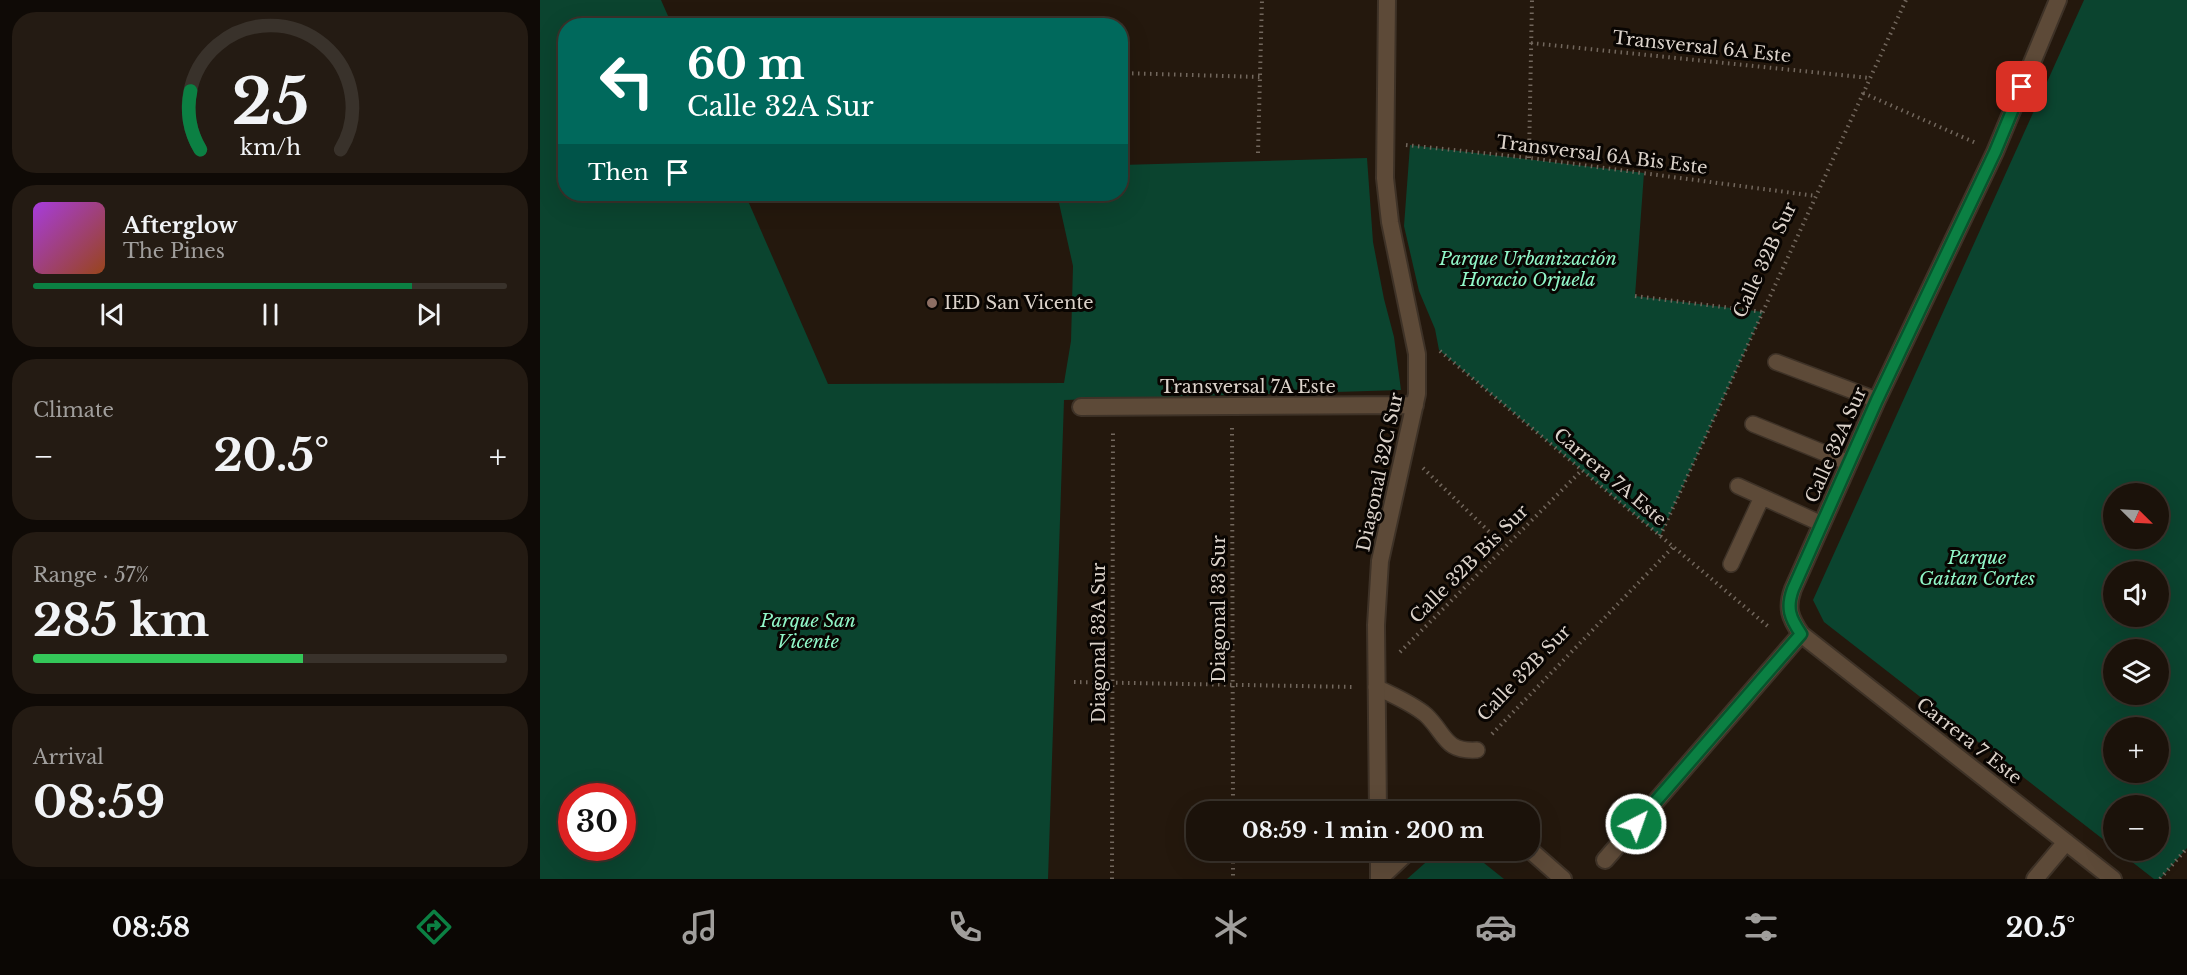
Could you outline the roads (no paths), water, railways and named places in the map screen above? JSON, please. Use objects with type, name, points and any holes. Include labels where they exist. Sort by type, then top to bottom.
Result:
[{"type":"street","name":"Diagonal 32C Sur","points":[[1378,801],[1376,625],[1380,561],[1417,394],[1417,354],[1390,222],[1384,142],[1387,0]]},
{"type":"street","name":"Calle 32A Sur","points":[[1796,640],[1790,617],[1790,599],[1877,400],[1995,152],[2058,0]]},
{"type":"street","name":"Transversal 7A Este","points":[[1081,407],[1415,405]]},
{"type":"street","name":"Carrera 7 Este","points":[[1796,640],[2113,879]]},
{"type":"street","points":[[1605,860],[1796,640]]},
{"type":"street","points":[[2035,879],[2066,842]]},
{"type":"street","points":[[1540,859],[1563,879]]},
{"type":"street","points":[[1379,861],[1379,879]]},
{"type":"street","points":[[1379,879],[1398,861]]},
{"type":"lane","points":[[1776,362],[1877,400]]},
{"type":"lane","points":[[1753,424],[1849,463]]},
{"type":"lane","points":[[1738,486],[1822,524]]},
{"type":"lane","points":[[1731,564],[1762,497]]},
{"type":"lane","points":[[1376,682],[1425,714],[1457,749],[1477,750]]},
{"type":"place","name":"IED San Vicente","points":[[932,303]]},
{"type":"park label","name":"Parque Urbanización Horacio Orjuela","points":[[1528,269]]},
{"type":"park label","name":"Parque Gaitan Cortes","points":[[1977,568]]},
{"type":"park label","name":"Parque San Vicente","points":[[808,631]]}]
